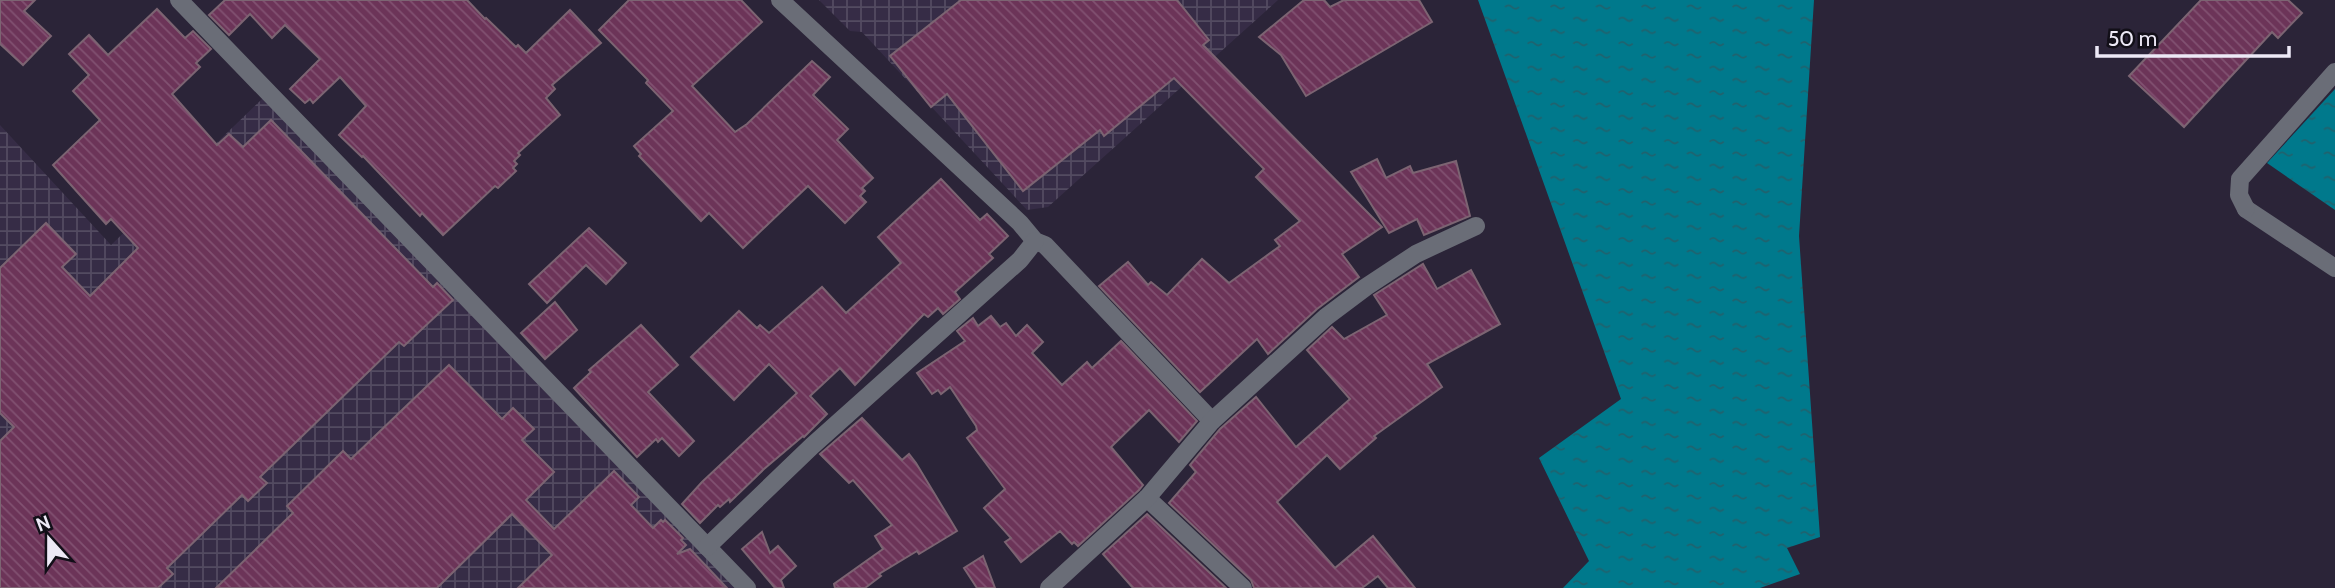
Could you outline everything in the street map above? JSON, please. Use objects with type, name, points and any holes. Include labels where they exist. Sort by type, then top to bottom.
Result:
[{"type":"street","points":[[179,0],[747,588]]},
{"type":"street","points":[[780,0],[1020,223],[1035,241],[1045,245],[1212,421]]},
{"type":"street","points":[[2335,72],[2240,179],[2239,195],[2246,209],[2335,268]]},
{"type":"street","points":[[1049,588],[1146,498],[1212,421],[1326,317],[1416,254],[1476,226]]},
{"type":"street","points":[[707,547],[812,446],[1020,260],[1035,241]]},
{"type":"street","points":[[1146,498],[1243,588]]},
{"type":"shaded area","points":[[819,0],[1278,0],[1048,207],[1027,210],[862,32],[850,31]]},
{"type":"shaded area","points":[[263,98],[735,588],[0,588],[0,125],[111,245]]},
{"type":"water","points":[[1478,0],[1814,0],[1799,236],[1820,537],[1787,548],[1800,574],[1760,588],[1563,588],[1589,561],[1539,458],[1621,399]]},
{"type":"water","points":[[2335,89],[2335,210],[2267,163]]},
{"type":"building","points":[[0,0],[35,0],[24,11],[51,36],[23,65],[0,44]]},
{"type":"building","points":[[225,0],[467,0],[516,47],[518,45],[526,53],[570,10],[601,43],[552,85],[555,89],[546,98],[560,115],[518,153],[520,155],[514,161],[517,164],[513,168],[516,171],[498,188],[495,186],[443,235],[422,213],[420,216],[363,156],[339,135],[366,106],[340,77],[313,103],[310,99],[305,103],[290,89],[320,59],[285,25],[272,38],[250,14],[229,35],[209,15]]},
{"type":"building","points":[[629,0],[741,0],[762,22],[692,86],[735,132],[747,124],[812,61],[830,77],[813,95],[848,129],[837,140],[873,178],[862,188],[865,191],[860,196],[866,202],[845,223],[808,186],[743,248],[709,213],[701,221],[639,156],[641,154],[634,146],[673,111],[646,83],[648,80],[599,30]]},
{"type":"building","points":[[961,0],[1177,0],[1209,40],[1203,45],[1382,227],[1342,254],[1359,277],[1317,309],[1268,354],[1257,339],[1200,392],[1099,286],[1128,262],[1148,285],[1151,282],[1167,295],[1202,259],[1229,283],[1280,246],[1275,240],[1300,221],[1256,177],[1264,169],[1174,78],[1104,136],[1100,130],[1023,191],[947,94],[931,107],[890,56]]},
{"type":"building","points":[[1304,0],[1324,0],[1330,7],[1344,0],[1419,0],[1432,22],[1306,96],[1281,55],[1259,37]]},
{"type":"building","points":[[2201,0],[2288,0],[2302,13],[2278,38],[2272,32],[2184,127],[2129,76]]},
{"type":"building","points":[[157,9],[185,38],[193,31],[211,49],[196,63],[200,67],[172,94],[217,145],[229,134],[243,147],[271,120],[433,287],[437,283],[453,300],[404,346],[399,342],[260,477],[267,483],[248,501],[242,495],[167,568],[173,574],[158,588],[0,588],[0,441],[14,427],[0,413],[0,268],[46,223],[76,254],[62,267],[90,296],[138,248],[111,219],[106,224],[53,165],[100,120],[73,91],[89,75],[69,54],[89,35],[108,55]]},
{"type":"building","points":[[1377,159],[1386,178],[1410,166],[1413,173],[1456,161],[1470,216],[1424,235],[1417,219],[1389,233],[1351,172]]},
{"type":"building","points":[[941,179],[980,220],[987,214],[1008,236],[989,254],[993,258],[955,292],[960,299],[943,314],[938,308],[928,317],[924,314],[855,385],[840,368],[810,396],[827,414],[730,502],[729,499],[720,507],[718,505],[700,523],[682,504],[797,393],[769,364],[734,400],[691,357],[739,311],[757,328],[760,325],[769,333],[822,287],[846,313],[901,263],[878,237]]},
{"type":"building","points":[[589,228],[626,263],[606,284],[586,265],[547,303],[529,284]]},
{"type":"building","points":[[1423,264],[1437,289],[1471,270],[1500,324],[1427,364],[1442,387],[1374,436],[1376,438],[1340,469],[1327,455],[1277,502],[1335,568],[1373,536],[1415,588],[1388,588],[1378,576],[1362,588],[1254,588],[1251,580],[1169,503],[1196,472],[1190,465],[1220,429],[1256,397],[1296,447],[1350,399],[1307,350],[1332,327],[1344,339],[1387,315],[1374,295]]},
{"type":"building","points":[[555,302],[577,330],[545,359],[521,333]]},
{"type":"building","points":[[991,316],[1000,327],[1006,323],[1016,336],[1027,325],[1043,342],[1032,353],[1062,385],[1087,362],[1092,368],[1121,341],[1197,421],[1179,442],[1149,410],[1111,447],[1143,485],[1139,490],[1078,546],[1074,542],[1072,544],[1060,531],[1021,562],[1005,542],[1011,538],[984,508],[1005,489],[967,438],[977,430],[976,426],[950,387],[941,394],[938,390],[932,394],[917,373],[965,341],[957,331],[973,318],[978,326]]},
{"type":"building","points":[[641,325],[678,365],[648,392],[694,441],[679,456],[662,438],[658,442],[656,439],[637,457],[574,388],[591,372],[589,370]]},
{"type":"building","points":[[449,365],[502,419],[513,408],[534,429],[522,440],[554,472],[526,500],[554,529],[614,471],[639,497],[631,505],[653,528],[661,520],[665,520],[683,538],[681,540],[686,545],[677,554],[690,549],[727,588],[518,588],[552,555],[512,514],[437,588],[216,588],[293,513],[287,506],[343,451],[351,459]]},
{"type":"building","points":[[862,418],[902,460],[909,454],[957,531],[879,574],[881,576],[865,588],[835,588],[834,584],[883,549],[875,536],[892,525],[853,480],[849,483],[820,454]]},
{"type":"building","points":[[1147,514],[1226,588],[1133,588],[1103,554]]},
{"type":"building","points":[[762,532],[770,553],[778,546],[796,566],[781,580],[784,588],[775,588],[742,549]]},
{"type":"building","points":[[983,556],[995,588],[977,588],[964,568]]}]
